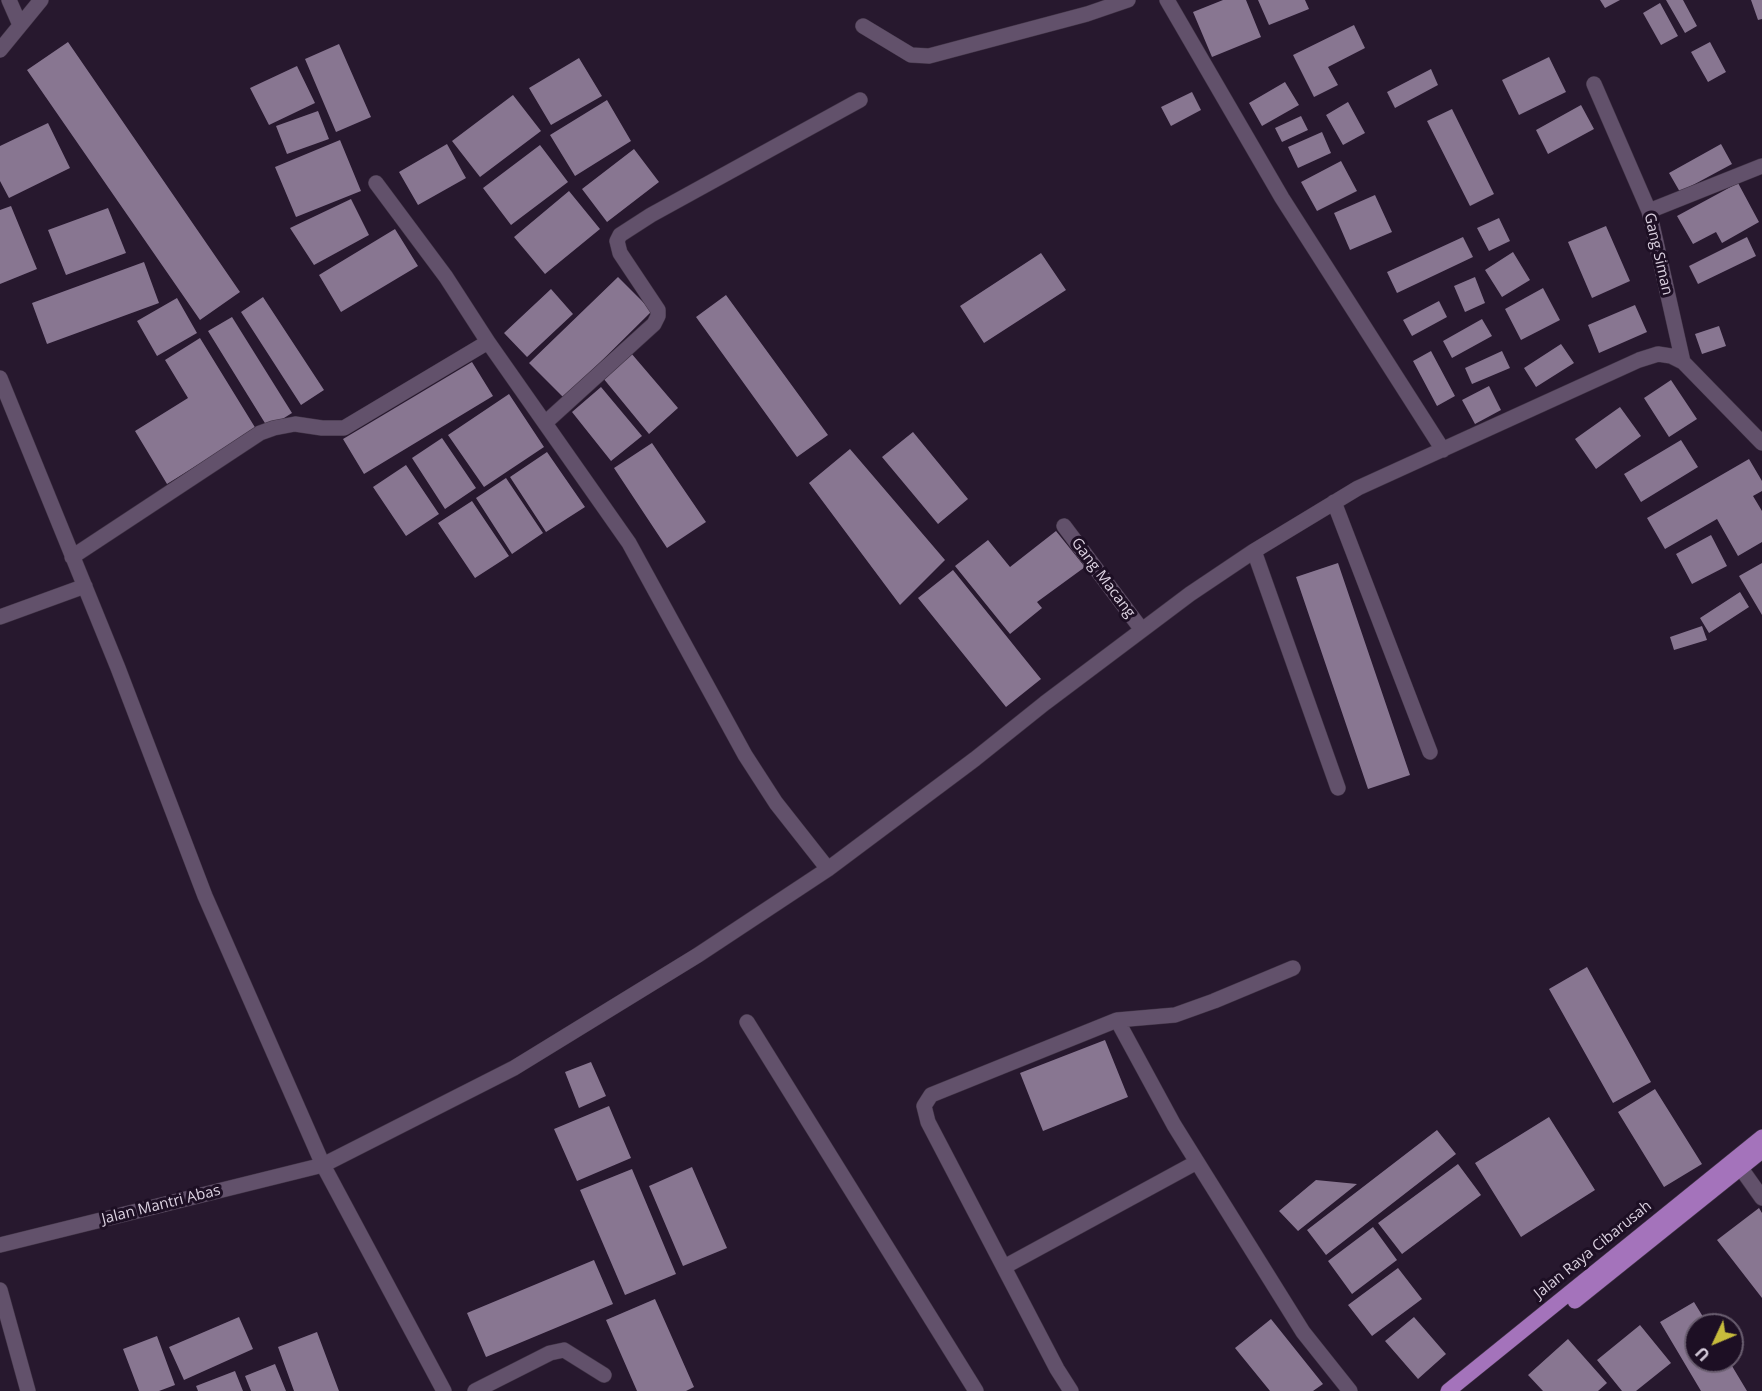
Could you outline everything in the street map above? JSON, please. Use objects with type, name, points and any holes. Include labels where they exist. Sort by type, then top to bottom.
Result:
[{"type":"main road","name":"Jalan Raya Cibarusah","points":[[1448,1391],[1762,1137]]},
{"type":"main road","name":"Jalan Raya Cibarusah","points":[[1464,1391],[1762,1151]]},
{"type":"street","points":[[9,0],[20,25]]},
{"type":"street","points":[[0,50],[40,0]]},
{"type":"street","points":[[863,26],[911,56],[929,56],[1087,14],[1128,0]]},
{"type":"street","points":[[1167,0],[1282,198],[1443,450]]},
{"type":"street","name":"Gang Siman","points":[[1594,84],[1649,211],[1683,362]]},
{"type":"street","points":[[545,423],[654,324],[658,316],[658,310],[620,253],[617,241],[620,234],[860,100]]},
{"type":"street","points":[[1649,211],[1762,166]]},
{"type":"street","points":[[376,183],[446,277],[488,342],[629,543],[745,755],[776,803],[828,868]]},
{"type":"street","points":[[72,557],[260,434],[274,428],[295,424],[344,428],[488,342]]},
{"type":"street","name":"Jalan Mantri Abas","points":[[0,1245],[323,1165],[514,1068],[698,955],[828,868],[975,759],[1045,703],[1190,594],[1334,502],[1358,488],[1651,355],[1671,356],[1683,362]]},
{"type":"street","points":[[1683,362],[1762,443]]},
{"type":"street","points":[[0,378],[118,668],[205,896],[323,1165],[444,1391]]},
{"type":"street","points":[[1334,502],[1430,752]]},
{"type":"street","name":"Gang Macang","points":[[1064,526],[1142,630]]},
{"type":"street","points":[[1254,551],[1338,788]]},
{"type":"street","points":[[0,617],[85,586]]},
{"type":"street","points":[[1071,1391],[1057,1369],[928,1122],[924,1106],[931,1095],[1117,1020],[1175,1015],[1293,968]]},
{"type":"street","points":[[1117,1020],[1174,1125],[1303,1332],[1350,1391]]},
{"type":"street","points":[[747,1022],[976,1391]]},
{"type":"street","points":[[1004,1268],[1197,1162]]},
{"type":"street","points":[[1740,1167],[1762,1198]]},
{"type":"street","points":[[0,1290],[28,1391]]},
{"type":"street","points":[[475,1391],[550,1353],[564,1350],[604,1375]]},
{"type":"building","points":[[1223,0],[1246,0],[1261,37],[1212,57],[1193,12]]},
{"type":"building","points":[[1258,0],[1305,0],[1309,9],[1269,25]]},
{"type":"building","points":[[1600,0],[1620,0],[1605,8]]},
{"type":"building","points":[[1666,0],[1683,0],[1697,26],[1685,33]]},
{"type":"building","points":[[1751,0],[1762,0],[1762,19],[1758,20]]},
{"type":"building","points":[[1660,3],[1678,36],[1661,45],[1643,13]]},
{"type":"building","points":[[1354,25],[1365,48],[1328,67],[1338,85],[1314,97],[1293,55]]},
{"type":"building","points":[[68,42],[240,292],[200,320],[27,70]]},
{"type":"building","points":[[1710,42],[1726,72],[1708,82],[1691,52]]},
{"type":"building","points":[[339,44],[371,117],[336,132],[305,59]]},
{"type":"building","points":[[1549,57],[1566,92],[1519,115],[1502,80]]},
{"type":"building","points":[[579,58],[602,96],[551,125],[529,88]]},
{"type":"building","points":[[297,66],[315,103],[269,125],[250,88]]},
{"type":"building","points":[[1431,69],[1438,85],[1395,108],[1387,92]]},
{"type":"building","points":[[1285,82],[1299,105],[1262,126],[1249,103]]},
{"type":"building","points":[[1192,92],[1201,110],[1171,126],[1161,107]]},
{"type":"building","points":[[513,95],[541,131],[480,177],[452,141]]},
{"type":"building","points":[[607,100],[631,141],[575,176],[550,135]]},
{"type":"building","points":[[1348,102],[1365,133],[1343,145],[1326,115]]},
{"type":"building","points":[[1581,105],[1594,129],[1548,154],[1536,130]]},
{"type":"building","points":[[1452,109],[1494,194],[1470,206],[1427,121]]},
{"type":"building","points":[[318,111],[329,139],[287,154],[276,126]]},
{"type":"building","points":[[1301,116],[1308,130],[1282,142],[1275,128]]},
{"type":"building","points":[[48,123],[70,168],[9,198],[0,181],[0,146]]},
{"type":"building","points":[[1322,132],[1331,153],[1298,168],[1288,147]]},
{"type":"building","points":[[340,140],[361,191],[296,217],[275,167]]},
{"type":"building","points":[[447,144],[466,178],[418,205],[399,172]]},
{"type":"building","points":[[1721,144],[1732,164],[1680,192],[1669,173]]},
{"type":"building","points":[[540,145],[568,182],[511,225],[483,188]]},
{"type":"building","points":[[634,149],[659,182],[607,222],[582,189]]},
{"type":"building","points":[[1341,161],[1357,191],[1317,211],[1301,182]]},
{"type":"building","points":[[1738,183],[1759,222],[1722,243],[1716,232],[1693,244],[1677,216]]},
{"type":"building","points":[[569,191],[600,229],[545,274],[514,237]]},
{"type":"building","points":[[1375,195],[1392,232],[1350,250],[1334,213]]},
{"type":"building","points":[[351,199],[369,235],[314,265],[290,228]]},
{"type":"building","points":[[11,206],[37,269],[0,284],[0,210]]},
{"type":"building","points":[[108,208],[126,253],[66,275],[48,230]]},
{"type":"building","points":[[1499,218],[1510,241],[1489,251],[1477,228]]},
{"type":"building","points":[[1606,226],[1630,281],[1592,298],[1568,242]]},
{"type":"building","points":[[395,229],[418,266],[341,312],[319,275]]},
{"type":"building","points":[[1463,237],[1473,257],[1397,293],[1387,272]]},
{"type":"building","points":[[1747,237],[1756,256],[1698,284],[1689,266]]},
{"type":"building","points":[[1513,252],[1530,280],[1502,297],[1485,270]]},
{"type":"building","points":[[1041,253],[1066,290],[984,343],[960,306]]},
{"type":"building","points":[[144,262],[159,303],[47,344],[32,303]]},
{"type":"building","points":[[618,277],[652,311],[564,398],[529,363]]},
{"type":"building","points":[[1475,277],[1485,303],[1465,312],[1454,286]]},
{"type":"building","points":[[1543,288],[1560,320],[1521,340],[1505,309]]},
{"type":"building","points":[[551,289],[573,314],[527,357],[504,333]]},
{"type":"building","points":[[726,295],[828,435],[797,457],[696,317]]},
{"type":"building","points":[[263,297],[324,390],[301,405],[241,312]]},
{"type":"building","points":[[177,298],[197,333],[157,356],[137,321]]},
{"type":"building","points":[[1439,301],[1447,317],[1412,336],[1403,320]]},
{"type":"building","points":[[1635,305],[1647,332],[1599,353],[1588,325]]},
{"type":"building","points":[[232,317],[292,413],[268,428],[208,331]]},
{"type":"building","points":[[1482,319],[1492,336],[1452,358],[1443,341]]},
{"type":"building","points":[[1719,326],[1726,346],[1702,354],[1695,334]]},
{"type":"building","points":[[200,338],[256,429],[167,484],[135,431],[188,398],[165,360]]},
{"type":"building","points":[[1561,344],[1574,363],[1536,387],[1524,368]]},
{"type":"building","points":[[1431,351],[1455,396],[1437,406],[1413,361]]},
{"type":"building","points":[[1502,351],[1510,368],[1472,384],[1465,368]]},
{"type":"building","points":[[631,353],[678,408],[649,434],[603,378]]},
{"type":"building","points":[[472,362],[493,396],[364,474],[343,439]]},
{"type":"building","points":[[1671,380],[1697,419],[1669,437],[1644,398]]},
{"type":"building","points":[[1489,386],[1501,410],[1475,424],[1462,400]]},
{"type":"building","points":[[601,387],[642,436],[611,461],[572,412]]},
{"type":"building","points":[[509,394],[544,447],[484,487],[448,435]]},
{"type":"building","points":[[1620,407],[1641,436],[1596,469],[1575,439]]},
{"type":"building","points":[[913,432],[968,499],[938,524],[882,457]]},
{"type":"building","points":[[442,438],[476,488],[445,509],[412,458]]},
{"type":"building","points":[[1681,440],[1698,467],[1641,502],[1624,474]]},
{"type":"building","points":[[652,443],[706,522],[667,548],[614,468]]},
{"type":"building","points":[[850,449],[945,560],[900,605],[809,483]]},
{"type":"building","points":[[547,452],[585,507],[546,532],[510,477]]},
{"type":"building","points":[[1749,459],[1762,481],[1762,491],[1753,496],[1762,511],[1762,542],[1738,556],[1717,519],[1665,549],[1647,518]]},
{"type":"building","points":[[406,465],[439,514],[406,536],[373,487]]},
{"type":"building","points":[[506,478],[543,533],[512,554],[476,498]]},
{"type":"building","points":[[472,501],[509,556],[475,578],[438,523]]},
{"type":"building","points":[[1056,531],[1085,567],[1037,602],[1042,608],[1010,634],[955,566],[988,540],[1010,567]]},
{"type":"building","points":[[1711,535],[1727,566],[1692,584],[1676,554]]},
{"type":"building","points":[[1338,563],[1410,775],[1368,789],[1296,577]]},
{"type":"building","points":[[1762,563],[1762,615],[1739,576]]},
{"type":"building","points":[[953,570],[1041,679],[1006,707],[918,598]]},
{"type":"building","points":[[1740,592],[1749,607],[1709,633],[1700,618]]},
{"type":"building","points":[[1702,626],[1707,640],[1674,650],[1670,637]]},
{"type":"building","points":[[1587,967],[1651,1082],[1613,1103],[1549,989]]},
{"type":"building","points":[[1105,1040],[1128,1097],[1043,1131],[1020,1073]]},
{"type":"building","points":[[591,1062],[606,1096],[579,1108],[565,1072]]},
{"type":"building","points":[[1655,1089],[1702,1164],[1664,1187],[1618,1112]]},
{"type":"building","points":[[609,1106],[631,1158],[577,1181],[554,1129]]},
{"type":"building","points":[[1549,1117],[1595,1190],[1521,1237],[1475,1163]]},
{"type":"building","points":[[1437,1130],[1456,1154],[1326,1255],[1307,1230]]},
{"type":"building","points":[[1458,1164],[1481,1195],[1402,1254],[1378,1223]]},
{"type":"building","points":[[692,1167],[727,1248],[683,1266],[649,1186]]},
{"type":"building","points":[[632,1169],[676,1274],[625,1295],[580,1190]]},
{"type":"building","points":[[1316,1180],[1357,1184],[1298,1231],[1279,1211]]},
{"type":"building","points":[[1759,1208],[1762,1213],[1762,1298],[1717,1240]]},
{"type":"building","points":[[1373,1227],[1397,1260],[1352,1294],[1328,1261]]},
{"type":"building","points":[[594,1260],[613,1304],[486,1357],[467,1313]]},
{"type":"building","points":[[1398,1268],[1422,1299],[1372,1336],[1348,1305]]},
{"type":"building","points":[[655,1299],[694,1387],[686,1391],[637,1391],[606,1320]]},
{"type":"building","points":[[1694,1302],[1701,1313],[1684,1313],[1684,1362],[1660,1322]]},
{"type":"building","points":[[239,1317],[253,1349],[184,1380],[169,1347]]},
{"type":"building","points":[[1414,1317],[1446,1354],[1418,1379],[1385,1341]]},
{"type":"building","points":[[1271,1319],[1323,1384],[1313,1391],[1270,1391],[1235,1348]]},
{"type":"building","points":[[1640,1325],[1671,1363],[1636,1391],[1622,1391],[1597,1360]]},
{"type":"building","points":[[317,1332],[339,1391],[294,1391],[278,1347]]},
{"type":"building","points":[[157,1336],[175,1385],[159,1391],[139,1391],[123,1349]]},
{"type":"building","points":[[1568,1339],[1607,1383],[1598,1391],[1543,1391],[1528,1375]]},
{"type":"building","points":[[275,1364],[286,1391],[251,1391],[245,1376]]},
{"type":"building","points":[[235,1371],[243,1391],[198,1391],[196,1386]]},
{"type":"building","points":[[1690,1373],[1736,1373],[1747,1391],[1701,1391]]}]
